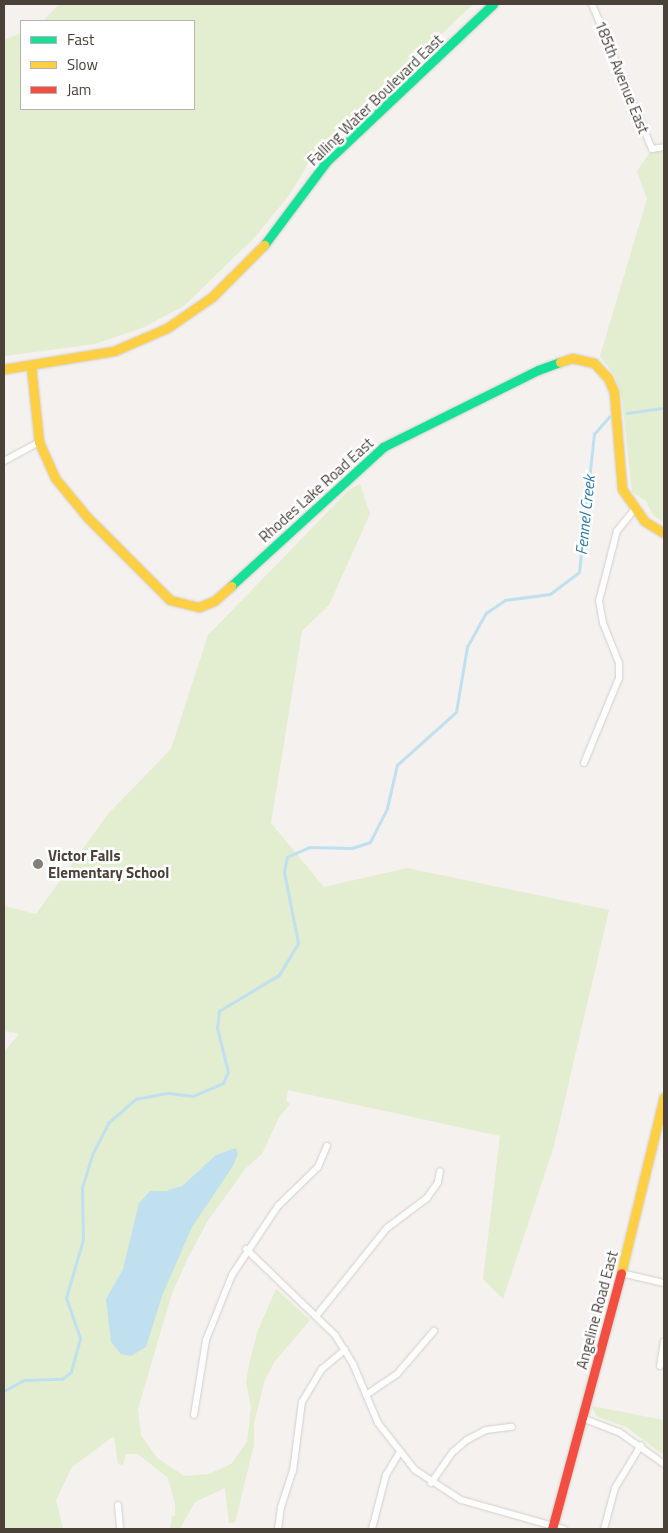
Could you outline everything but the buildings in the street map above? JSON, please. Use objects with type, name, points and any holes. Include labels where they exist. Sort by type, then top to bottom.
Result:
[{"type":"street","name":"Falling Water Boulevard East","points":[[31,366],[114,351],[166,328],[212,297],[272,236],[326,162],[494,4]]},
{"type":"street","name":"185th Avenue East","points":[[592,4],[652,149],[664,147]]},
{"type":"street","name":"Rhodes Lake Road East","points":[[31,366],[40,442],[48,466],[66,494],[170,600],[189,606],[199,607],[214,600],[228,589],[333,489],[383,447],[538,370],[572,358],[594,363],[612,386],[618,469],[622,489],[644,521],[664,533]]},
{"type":"street","points":[[4,369],[31,366]]},
{"type":"street","points":[[4,461],[40,442]]},
{"type":"street","points":[[584,763],[620,678],[619,663],[603,623],[599,601],[617,531],[635,509]]},
{"type":"street","name":"Angeline Road East","points":[[553,1528],[621,1274],[664,1097]]},
{"type":"street","points":[[194,1415],[206,1340],[222,1295],[246,1249],[278,1206],[318,1167],[327,1146]]},
{"type":"street","points":[[317,1315],[387,1228],[427,1198],[438,1182],[440,1171]]},
{"type":"street","points":[[246,1249],[317,1315],[345,1350],[378,1423],[399,1453],[432,1483],[480,1507],[553,1528],[564,1529]]},
{"type":"street","points":[[621,1274],[664,1284]]},
{"type":"street","points":[[366,1395],[397,1374],[434,1331]]},
{"type":"street","points":[[660,1366],[664,1341]]},
{"type":"street","points":[[278,1529],[281,1507],[293,1471],[302,1402],[322,1369],[345,1350]]},
{"type":"street","points":[[582,1418],[620,1432],[641,1445],[664,1464]]},
{"type":"street","points":[[432,1483],[453,1452],[467,1440],[486,1430],[512,1427]]},
{"type":"street","points":[[604,1529],[615,1488],[641,1445]]},
{"type":"street","points":[[372,1529],[386,1475],[399,1453]]},
{"type":"street","points":[[118,1505],[120,1529]]},
{"type":"green space","points":[[59,4],[473,4],[311,159],[290,194],[254,238],[184,306],[142,328],[95,344],[4,356],[4,40],[20,33],[20,110],[195,110],[195,20],[44,20]]},
{"type":"green space","points":[[664,147],[664,523],[653,515],[646,501],[632,492],[622,399],[615,376],[600,356],[647,199],[637,171],[652,149]]},
{"type":"green space","points":[[360,484],[370,514],[329,605],[302,631],[271,823],[324,887],[407,868],[609,910],[554,1146],[503,1299],[483,1279],[500,1136],[288,1090],[286,1101],[290,1104],[279,1117],[262,1154],[245,1169],[207,1222],[188,1258],[172,1293],[138,1409],[141,1435],[157,1458],[184,1476],[209,1474],[231,1464],[247,1442],[251,1407],[246,1382],[250,1360],[258,1330],[276,1289],[310,1320],[275,1361],[265,1379],[254,1423],[254,1445],[235,1522],[229,1523],[225,1488],[195,1502],[180,1529],[170,1529],[172,1516],[175,1516],[175,1504],[168,1478],[138,1454],[126,1454],[123,1465],[118,1464],[114,1436],[72,1467],[56,1500],[63,1529],[4,1529],[4,1052],[19,1034],[4,1031],[4,906],[36,914],[108,814],[171,749],[208,635],[349,490]]},
{"type":"green space","points":[[592,1406],[664,1420],[664,1455],[626,1427],[596,1416]]},
{"type":"water","points":[[236,1148],[238,1154],[233,1166],[192,1227],[162,1296],[146,1347],[131,1356],[121,1354],[111,1342],[106,1299],[123,1269],[139,1203],[150,1191],[166,1191],[182,1186],[216,1155]]},
{"type":"waterway","name":"Fennel Creek","points":[[627,413],[664,408]]},
{"type":"waterway","name":"Fennel Creek","points":[[4,1391],[24,1380],[62,1379],[71,1372],[80,1338],[66,1298],[83,1240],[82,1188],[92,1155],[108,1123],[136,1099],[168,1093],[193,1096],[223,1083],[228,1072],[217,1028],[219,1011],[279,975],[298,943],[284,872],[287,857],[309,847],[352,848],[370,842],[387,808],[397,765],[456,712],[467,647],[486,613],[505,600],[550,594],[579,572],[594,434],[609,417]]},
{"type":"traffic: fast","points":[[264,245],[326,162],[493,4]]},
{"type":"traffic: fast","points":[[231,586],[383,447],[538,370],[560,362]]},
{"type":"traffic: slow","points":[[4,369],[114,351],[167,328],[212,297],[264,245]]},
{"type":"traffic: slow","points":[[560,362],[572,358],[594,363],[608,378],[614,392],[622,489],[644,521],[664,533]]},
{"type":"traffic: slow","points":[[31,366],[39,442],[55,478],[88,518],[170,600],[199,607],[214,601],[231,586]]},
{"type":"traffic: slow","points":[[621,1273],[664,1097]]},
{"type":"traffic: jam","points":[[552,1529],[621,1273]]},
{"type":"place","name":"Victor Falls Elementary School","points":[[38,864]]}]
